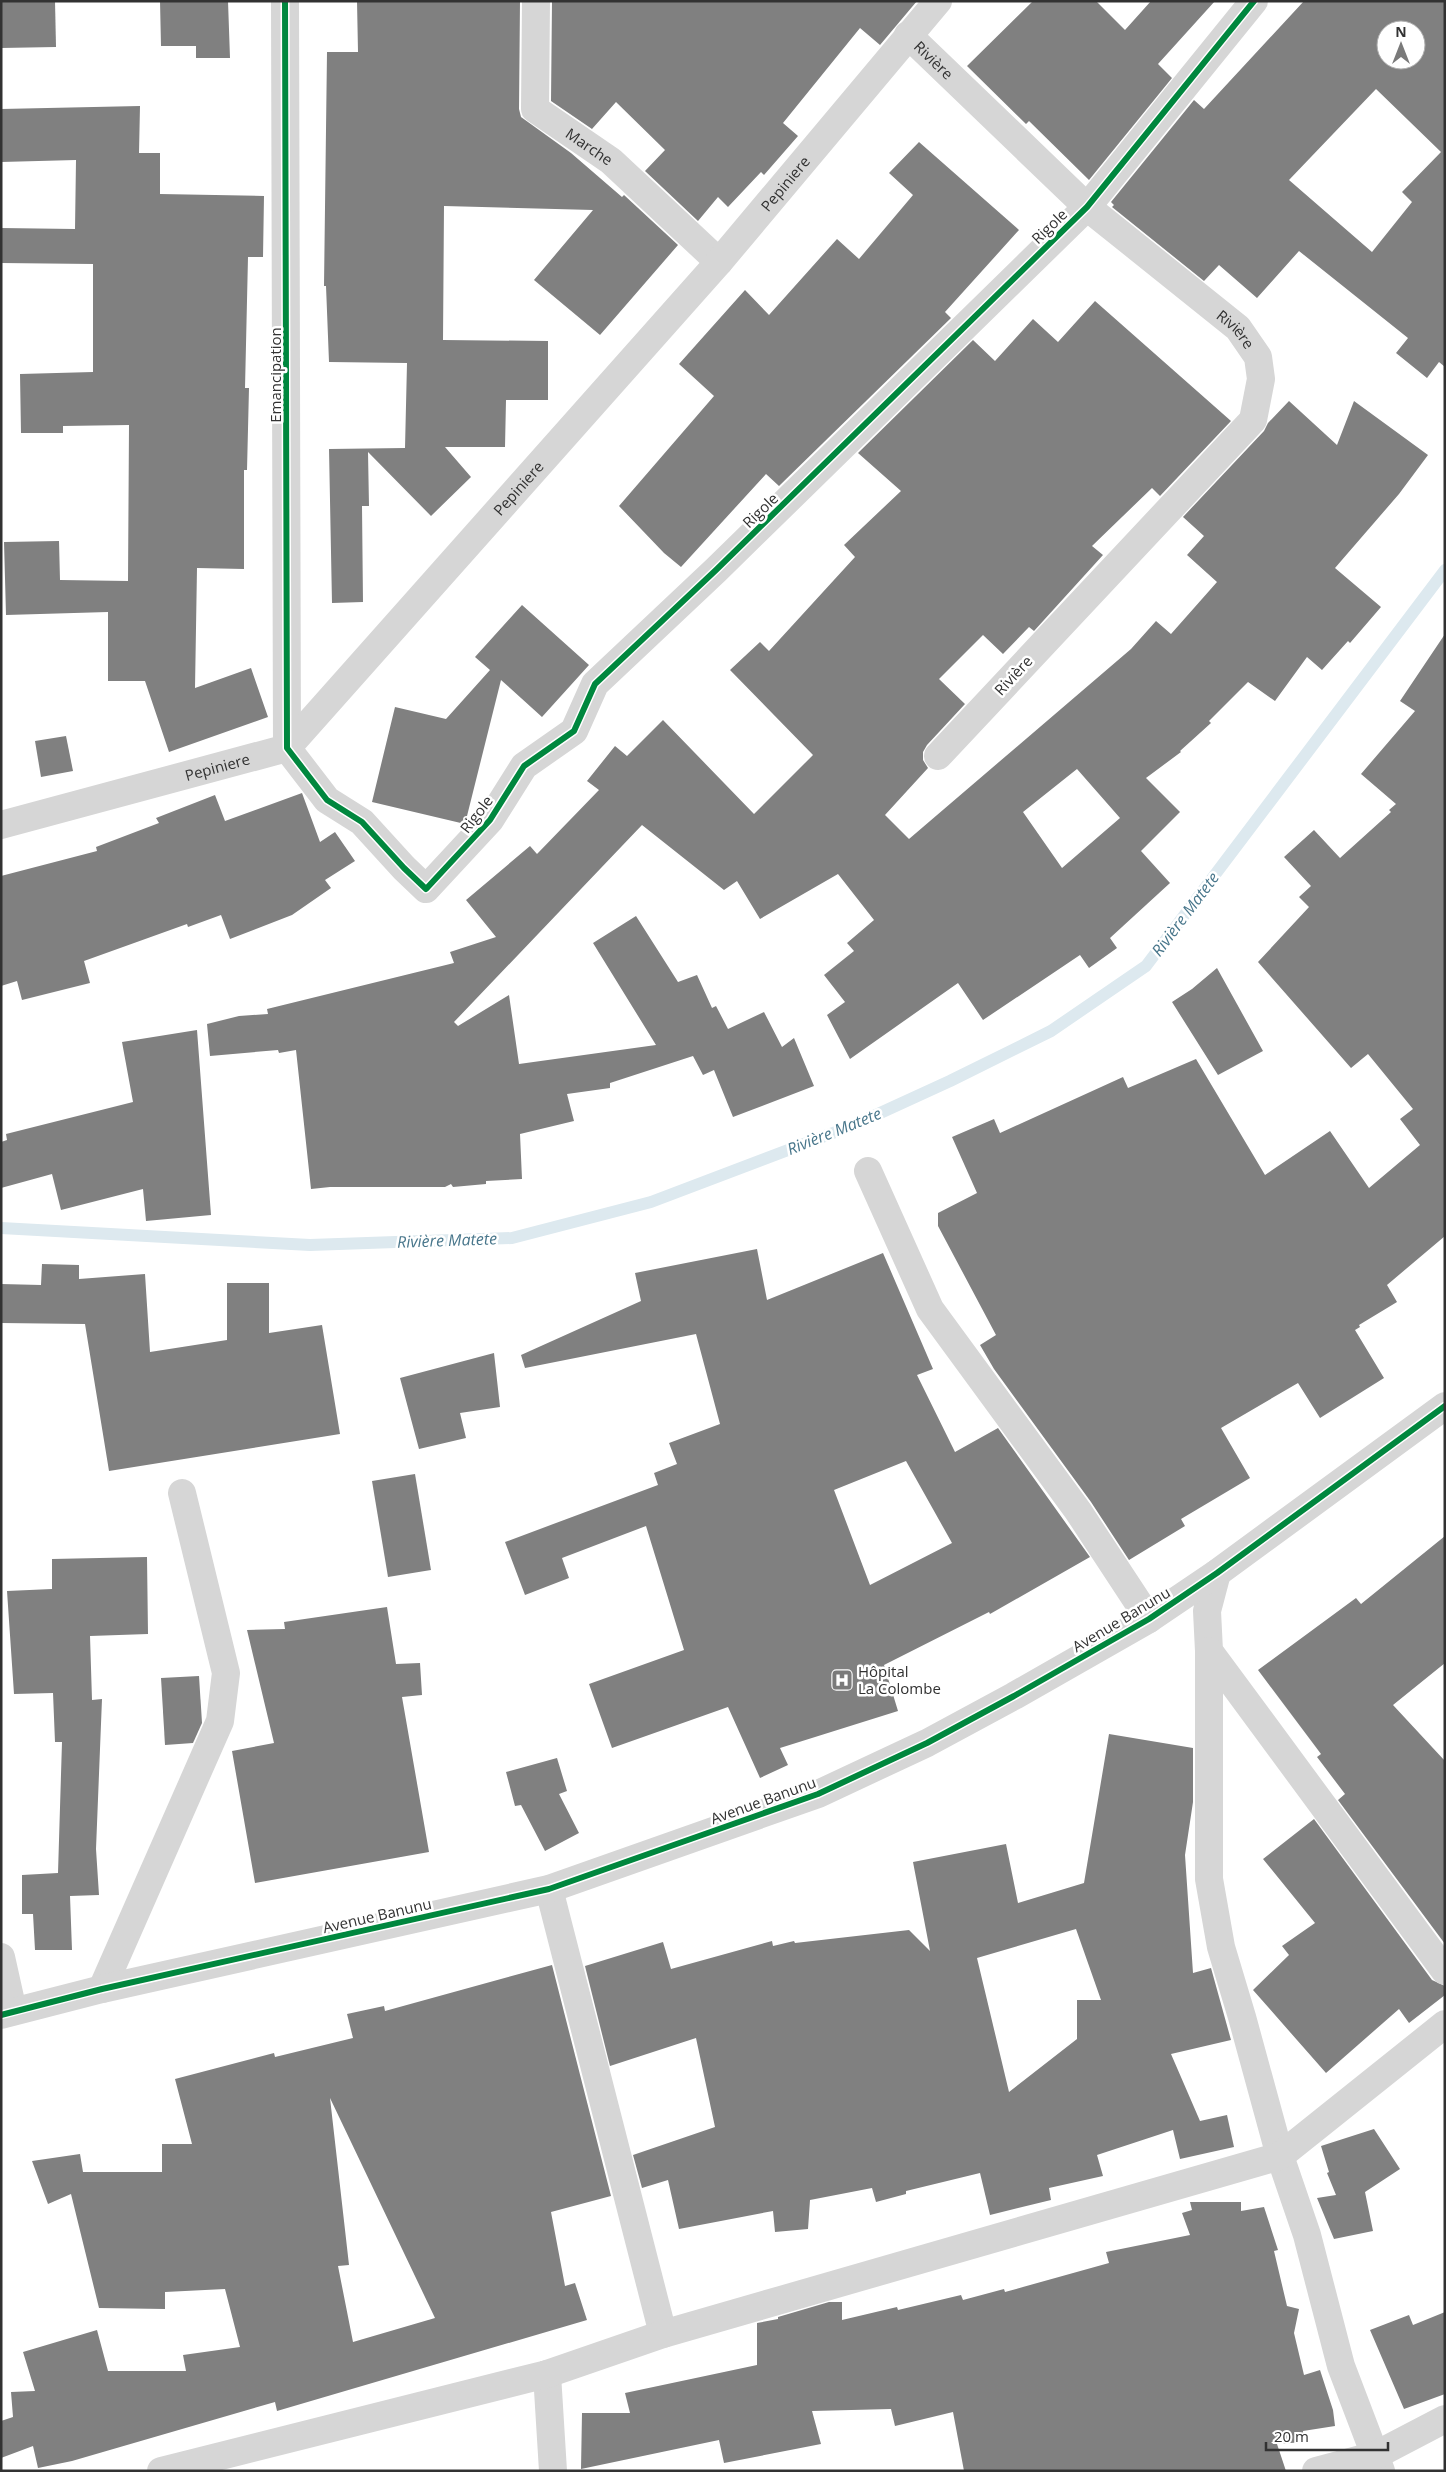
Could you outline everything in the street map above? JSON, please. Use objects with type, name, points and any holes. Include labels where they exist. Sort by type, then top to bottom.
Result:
[{"type":"street","name":"Emancipation","points":[[285,1],[287,748]]},
{"type":"street","name":"Marche","points":[[536,1],[535,109],[611,161],[719,262]]},
{"type":"street","name":"Pepiniere","points":[[1,825],[287,748],[719,262],[938,1]]},
{"type":"street","name":"Rigole","points":[[287,748],[327,800],[362,822],[426,889],[490,820],[524,766],[574,731],[595,684],[716,570],[1087,207],[1254,1]]},
{"type":"street","name":"Rivière","points":[[908,35],[1087,207],[1238,328],[1258,357],[1261,379],[1253,420],[938,756]]},
{"type":"street","points":[[868,1171],[930,1309],[1078,1512],[1149,1619]]},
{"type":"street","name":"Avenue Banunu","points":[[7,2013],[549,1889],[818,1794],[944,1733],[1149,1619],[1217,1573],[1445,1406]]},
{"type":"street","points":[[102,1990],[220,1721],[224,1697],[226,1673],[182,1492]]},
{"type":"street","points":[[1217,1573],[1207,1611],[1209,1651],[1209,1879],[1220,1947],[1242,2017],[1280,2156],[1307,2235],[1341,2366],[1379,2463]]},
{"type":"street","points":[[1209,1651],[1445,1971]]},
{"type":"street","points":[[549,1889],[663,2334]]},
{"type":"street","points":[[1,1957],[7,2013]]},
{"type":"street","points":[[161,2471],[547,2374],[663,2334],[1280,2156],[1445,2024]]},
{"type":"street","points":[[547,2374],[552,2471]]},
{"type":"street","points":[[1316,2471],[1379,2463],[1445,2419]]},
{"type":"building","points":[[1,1],[55,1],[56,47],[1,48]]},
{"type":"building","points":[[160,1],[228,1],[230,58],[196,58],[196,46],[161,46]]},
{"type":"building","points":[[357,1],[520,1],[519,109],[521,117],[571,153],[622,197],[624,195],[678,245],[600,335],[534,280],[593,210],[444,206],[443,340],[548,341],[548,400],[506,400],[505,447],[445,447],[471,477],[431,516],[368,452],[369,506],[362,506],[363,602],[332,603],[329,449],[405,448],[407,363],[329,362],[326,286],[324,286],[327,52],[358,52]]},
{"type":"building","points":[[552,1],[917,1],[880,45],[860,28],[783,123],[798,136],[764,175],[761,172],[728,207],[718,197],[698,221],[645,171],[665,150],[616,102],[592,129],[551,101]]},
{"type":"building","points":[[1033,1],[1096,1],[1125,30],[1151,1],[1215,1],[1158,64],[1172,78],[1089,180],[1029,121],[1026,124],[967,66]]},
{"type":"building","points":[[1304,1],[1445,1],[1445,367],[1439,362],[1427,378],[1396,353],[1408,338],[1299,251],[1257,298],[1219,265],[1204,281],[1112,207],[1114,205],[1111,202],[1194,100],[1204,109]],"holes":[[[1376,89],[1441,152],[1402,192],[1412,202],[1372,252],[1289,180]]]},
{"type":"building","points":[[140,106],[139,153],[160,153],[160,194],[264,196],[263,257],[248,257],[245,388],[249,388],[247,470],[244,470],[244,569],[197,568],[195,688],[251,668],[268,717],[169,752],[145,681],[108,681],[108,612],[6,615],[4,542],[59,541],[60,580],[128,581],[129,425],[63,426],[63,433],[21,433],[20,374],[93,372],[93,264],[1,263],[1,228],[75,229],[76,160],[1,162],[1,109]]},
{"type":"building","points":[[919,142],[1019,230],[945,312],[951,318],[779,486],[766,474],[681,567],[664,553],[619,506],[714,396],[679,364],[745,290],[769,315],[837,239],[859,259],[913,195],[889,173]]},
{"type":"building","points":[[1095,301],[1231,421],[1160,496],[1152,488],[1092,546],[1103,555],[1034,631],[1029,627],[1003,654],[983,635],[939,679],[965,704],[927,745],[923,752],[923,760],[928,768],[885,815],[909,839],[1131,649],[1156,621],[1171,634],[1217,582],[1187,555],[1204,536],[1183,517],[1264,431],[1268,423],[1289,401],[1337,445],[1354,401],[1428,455],[1399,494],[1335,568],[1381,607],[1350,643],[1348,641],[1322,670],[1307,657],[1275,701],[1248,682],[1209,721],[1211,723],[1181,752],[1146,778],[1180,812],[1141,851],[1170,883],[1110,938],[1117,948],[1089,968],[1080,955],[983,1020],[958,983],[850,1059],[827,1015],[845,1002],[824,975],[854,951],[847,943],[874,920],[838,874],[760,919],[737,881],[724,890],[642,825],[454,1022],[458,1026],[509,995],[519,1064],[656,1045],[593,943],[636,916],[678,982],[697,975],[712,1008],[716,1006],[728,1029],[764,1012],[782,1047],[794,1038],[814,1086],[733,1117],[714,1070],[703,1075],[693,1056],[610,1083],[610,1088],[567,1094],[574,1121],[520,1134],[522,1179],[486,1181],[486,1184],[453,1187],[451,1184],[445,1187],[330,1187],[311,1189],[296,1050],[279,1053],[278,1050],[210,1056],[207,1024],[239,1016],[268,1014],[267,1009],[454,963],[450,952],[496,937],[466,900],[530,846],[537,854],[599,790],[587,781],[615,746],[627,756],[663,720],[754,814],[813,755],[730,670],[760,642],[769,651],[855,557],[844,545],[901,491],[858,453],[973,340],[995,361],[1033,319],[1058,342]],"holes":[[[1077,769],[1120,818],[1062,868],[1023,812]]]},
{"type":"building","points":[[522,605],[589,665],[542,717],[501,680],[465,824],[372,802],[395,707],[446,719],[490,670],[475,657]]},
{"type":"building","points":[[1445,634],[1445,1236],[1387,1285],[1397,1302],[1359,1325],[1360,1327],[1355,1330],[1384,1378],[1320,1418],[1298,1383],[1221,1428],[1250,1478],[1181,1519],[1185,1526],[1129,1560],[1091,1502],[994,1369],[980,1345],[996,1335],[938,1226],[938,1213],[977,1193],[952,1137],[994,1119],[1000,1133],[1123,1077],[1128,1088],[1196,1059],[1265,1175],[1330,1131],[1369,1188],[1420,1145],[1400,1119],[1413,1109],[1368,1054],[1351,1068],[1258,962],[1309,907],[1299,897],[1311,886],[1284,857],[1314,830],[1340,858],[1391,812],[1389,810],[1396,804],[1361,774],[1415,711],[1400,701]]},
{"type":"building","points":[[66,736],[73,771],[41,777],[35,741]]},
{"type":"building","points":[[302,793],[320,842],[335,832],[355,861],[325,880],[331,888],[292,915],[230,939],[221,915],[188,927],[187,924],[84,961],[90,983],[22,1000],[17,981],[1,986],[1,876],[97,851],[96,847],[159,823],[156,818],[215,795],[225,821]]},
{"type":"building","points":[[1217,968],[1263,1051],[1218,1075],[1172,1002],[1192,989]]},
{"type":"building","points":[[197,1030],[211,1215],[146,1221],[143,1189],[61,1210],[52,1174],[1,1188],[1,1142],[7,1140],[6,1134],[133,1102],[122,1042]]},
{"type":"building","points":[[757,1249],[767,1300],[883,1253],[933,1369],[917,1375],[955,1452],[998,1428],[1090,1557],[990,1614],[989,1612],[884,1665],[898,1711],[780,1748],[788,1765],[760,1778],[728,1707],[612,1748],[589,1684],[684,1650],[646,1526],[562,1558],[569,1578],[525,1595],[505,1542],[658,1485],[654,1473],[677,1464],[669,1443],[720,1424],[696,1334],[525,1368],[521,1355],[641,1301],[635,1273]],"holes":[[[906,1461],[952,1543],[870,1585],[834,1490]]]},
{"type":"building","points":[[42,1264],[79,1265],[79,1279],[145,1274],[150,1352],[227,1340],[227,1283],[269,1283],[269,1333],[322,1325],[340,1434],[109,1471],[85,1324],[1,1323],[1,1284],[41,1285]]},
{"type":"building","points":[[494,1353],[500,1407],[460,1413],[466,1438],[419,1449],[400,1378]]},
{"type":"building","points":[[415,1474],[431,1570],[388,1577],[372,1481]]},
{"type":"building","points":[[1445,1536],[1445,1663],[1393,1705],[1445,1761],[1445,1944],[1338,1800],[1345,1794],[1317,1757],[1321,1754],[1258,1670],[1356,1598],[1361,1604]]},
{"type":"building","points":[[147,1557],[148,1634],[90,1636],[92,1700],[102,1699],[96,1849],[99,1895],[70,1896],[72,1950],[35,1950],[33,1914],[22,1914],[22,1875],[58,1873],[62,1742],[55,1742],[53,1693],[14,1694],[7,1591],[52,1589],[52,1559]]},
{"type":"building","points":[[387,1607],[396,1664],[420,1663],[422,1695],[402,1697],[429,1852],[255,1883],[232,1751],[274,1743],[247,1630],[285,1629],[284,1622]]},
{"type":"building","points":[[199,1676],[202,1723],[193,1743],[165,1745],[161,1678]]},
{"type":"building","points":[[1109,1734],[1193,1748],[1193,1802],[1185,1855],[1193,1973],[1211,1968],[1231,2040],[1171,2054],[1200,2121],[1227,2115],[1234,2147],[1180,2159],[1173,2130],[1097,2155],[1103,2176],[1049,2188],[1051,2200],[990,2215],[980,2173],[906,2191],[906,2194],[876,2202],[872,2188],[810,2200],[808,2229],[775,2232],[773,2211],[679,2229],[668,2180],[642,2188],[633,2155],[715,2127],[696,2038],[610,2066],[585,1966],[663,1942],[671,1969],[772,1941],[773,1946],[794,1941],[795,1943],[909,1930],[930,1951],[913,1862],[1006,1844],[1018,1903],[1084,1883]],"holes":[[[1076,1929],[1101,2000],[1077,2000],[1077,2039],[1009,2092],[977,1958]]]},
{"type":"building","points":[[557,1758],[567,1791],[559,1794],[579,1833],[545,1851],[521,1805],[515,1806],[506,1772]]},
{"type":"building","points":[[1314,1819],[1432,1980],[1445,1986],[1445,1995],[1409,2023],[1399,2009],[1326,2073],[1253,1990],[1289,1955],[1282,1946],[1315,1923],[1263,1859]]},
{"type":"building","points":[[552,1965],[611,2196],[551,2212],[565,2286],[575,2283],[587,2320],[277,2411],[275,2402],[72,2461],[38,2468],[33,2446],[1,2458],[1,2421],[13,2417],[11,2392],[35,2391],[23,2352],[97,2330],[108,2371],[186,2371],[183,2355],[240,2347],[225,2289],[165,2292],[165,2309],[99,2308],[71,2194],[48,2204],[32,2161],[80,2154],[83,2172],[162,2172],[162,2144],[192,2144],[175,2079],[274,2053],[275,2057],[353,2038],[347,2014],[384,2006],[385,2011]],"holes":[[[330,2098],[435,2318],[353,2342],[338,2266],[349,2265]]]},
{"type":"building","points":[[1374,2129],[1400,2169],[1365,2192],[1373,2231],[1334,2239],[1317,2198],[1336,2195],[1327,2173],[1329,2172],[1321,2146]]},
{"type":"building","points":[[1190,2202],[1241,2202],[1241,2211],[1264,2207],[1278,2250],[1274,2251],[1287,2306],[1299,2309],[1294,2333],[1304,2375],[1320,2370],[1333,2410],[1335,2426],[1303,2431],[1304,2442],[1277,2444],[1286,2471],[964,2471],[953,2412],[895,2426],[891,2409],[812,2411],[821,2444],[724,2463],[719,2440],[581,2469],[582,2413],[630,2413],[625,2393],[757,2365],[757,2323],[778,2319],[778,2317],[829,2302],[842,2302],[842,2320],[897,2307],[898,2310],[961,2295],[963,2300],[1004,2289],[1005,2292],[1109,2263],[1106,2252],[1190,2235],[1182,2213],[1192,2210]]},
{"type":"building","points":[[1445,2312],[1445,2394],[1404,2409],[1370,2330],[1409,2315],[1413,2325]]},
{"type":"waterway","name":"Rivière Matete","points":[[1,1228],[310,1245],[512,1238],[651,1202],[854,1125],[950,1081],[1051,1031],[1146,966],[1445,570]]},
{"type":"cycle path","points":[[285,1],[287,748],[327,800],[362,822],[426,889],[490,820],[524,766],[574,731],[595,684],[716,570],[1087,207],[1254,1]]},
{"type":"cycle path","points":[[1,2015],[102,1989],[549,1889],[818,1794],[927,1743],[1149,1619],[1217,1573],[1445,1406]]},
{"type":"place","name":"Hôpital La Colombe","points":[[842,1680]]}]
